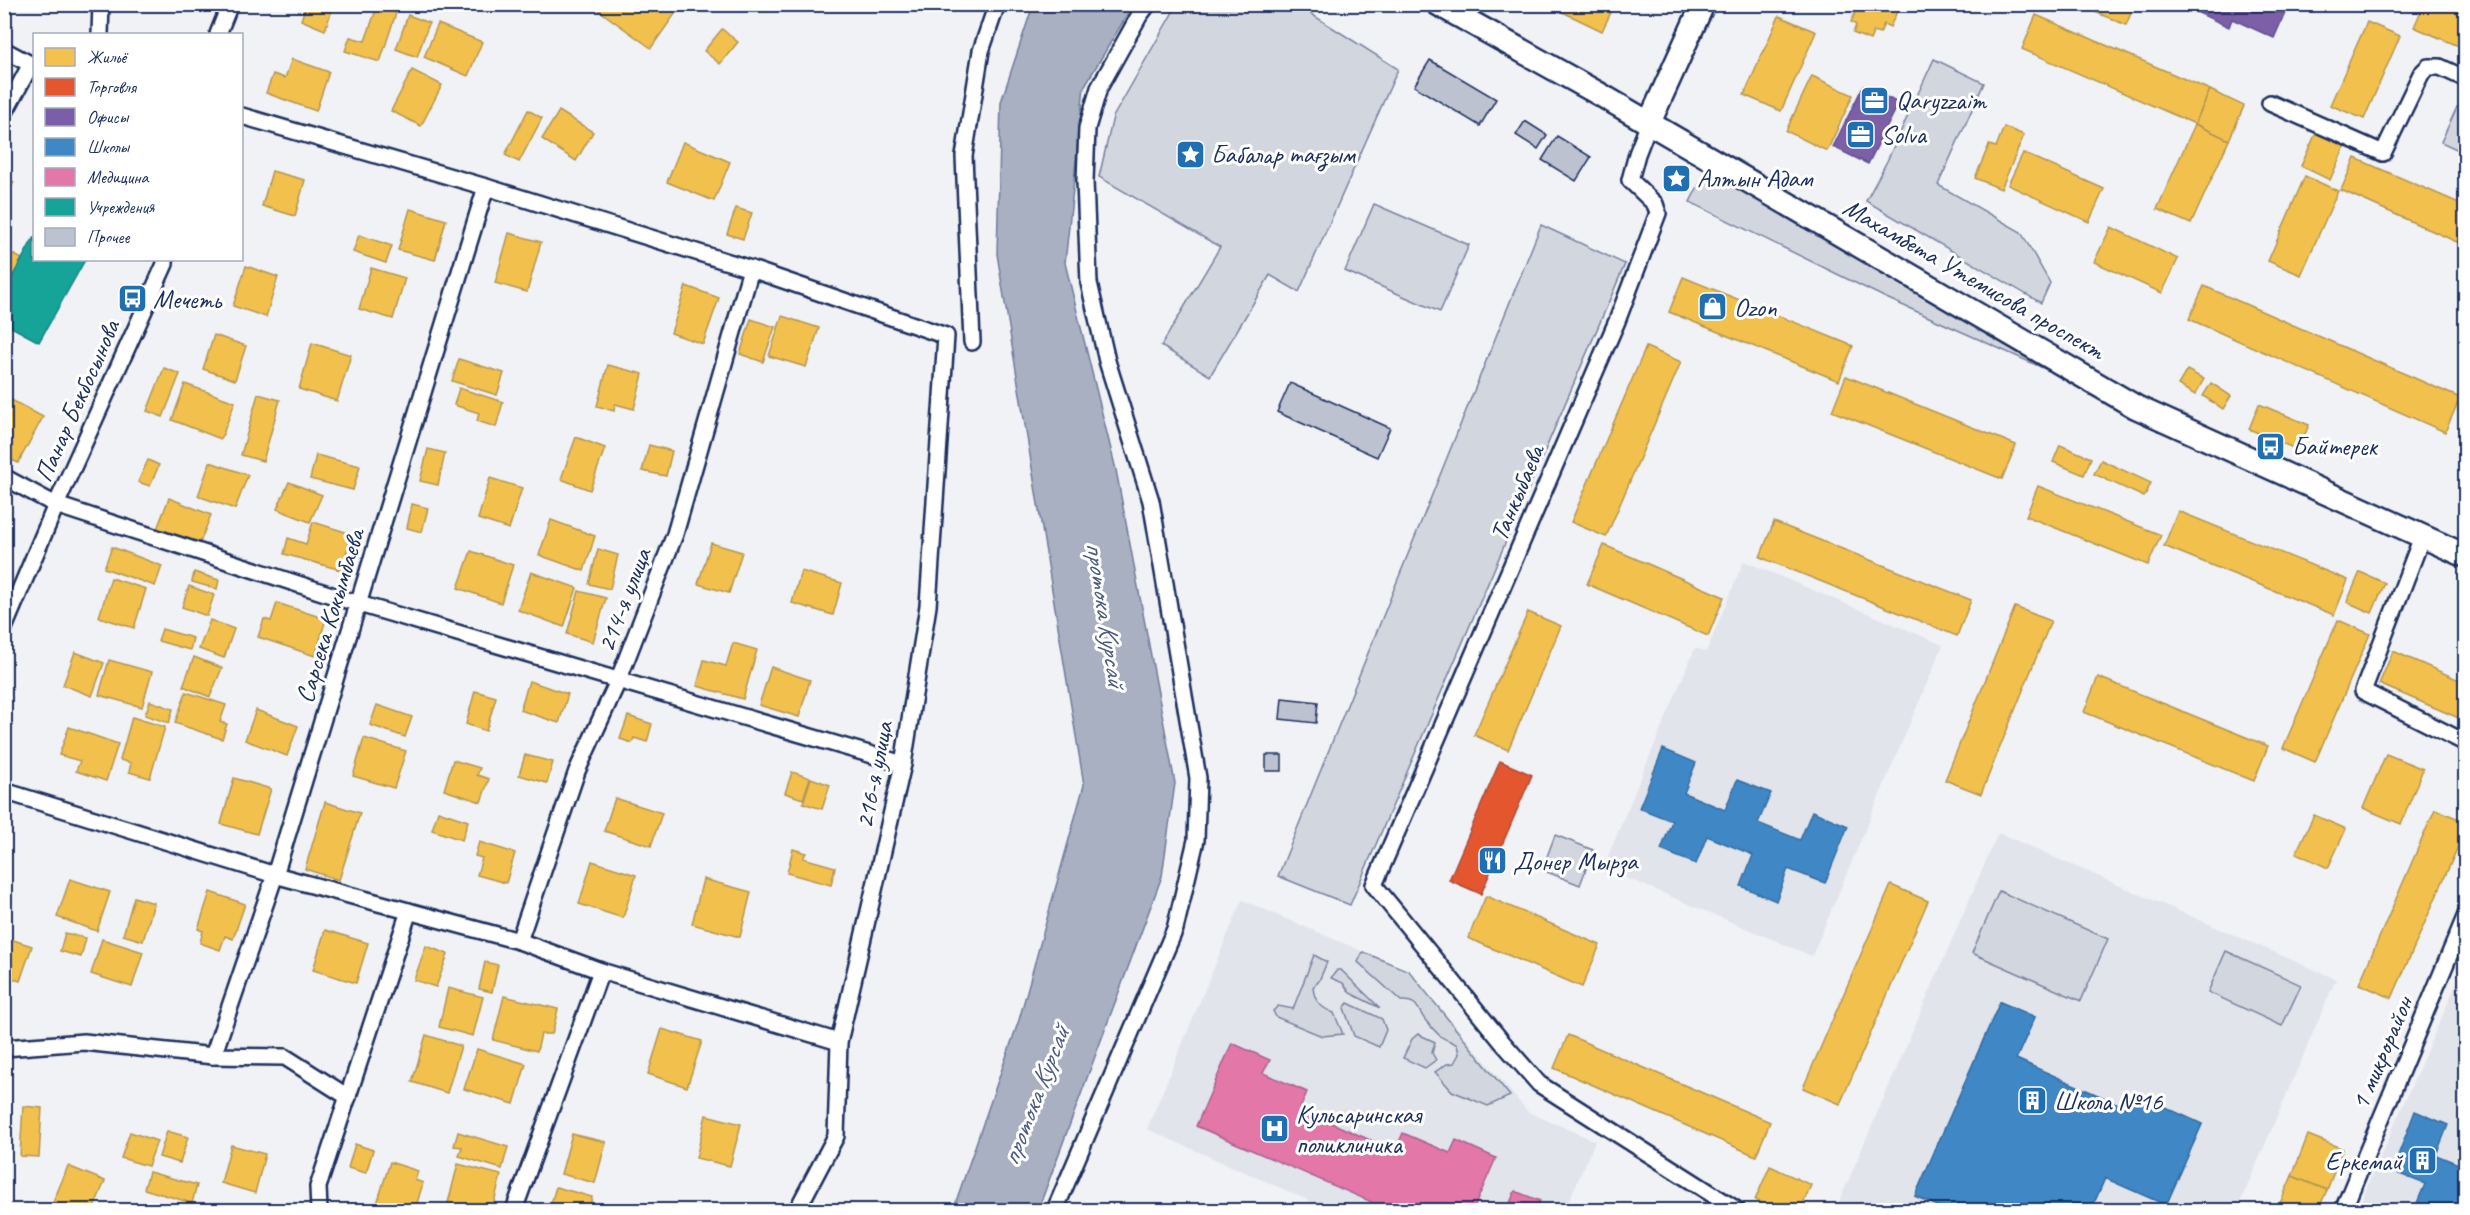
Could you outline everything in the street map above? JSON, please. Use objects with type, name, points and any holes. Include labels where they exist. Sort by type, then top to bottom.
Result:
[{"type":"street","points":[[100,33],[101,4]]},
{"type":"street","points":[[218,33],[230,4]]},
{"type":"street","points":[[972,342],[964,156],[981,51],[997,4]]},
{"type":"street","points":[[1054,1210],[1175,929],[1196,840],[1198,778],[1150,501],[1107,361],[1089,283],[1085,181],[1087,128],[1099,88],[1148,4]]},
{"type":"street","name":"Махамбета Утемисова проспект","points":[[1437,4],[1649,123],[2136,407],[2466,556]]},
{"type":"street","points":[[1649,123],[1698,6]]},
{"type":"street","points":[[4,50],[33,65],[4,114]]},
{"type":"street","points":[[2270,103],[2383,153],[2421,74],[2428,67],[2440,67],[2466,79]]},
{"type":"street","points":[[243,116],[486,187],[751,269]]},
{"type":"street","name":"Танкыбаева","points":[[1649,123],[1636,154],[1630,180],[1655,204],[1658,213],[1617,321],[1374,885],[1539,1084],[1737,1210]]},
{"type":"street","name":"Сарсека Кокымбаева","points":[[213,1056],[275,875],[360,604],[486,187]]},
{"type":"street","name":"Панар Бекбосынова","points":[[4,628],[165,261]]},
{"type":"street","name":"216-я улица","points":[[751,269],[946,336],[928,606],[903,765],[839,1042],[836,1136],[797,1210]]},
{"type":"street","name":"214-я улица","points":[[519,941],[577,771],[618,681],[675,534],[751,269]]},
{"type":"street","points":[[4,477],[56,505],[360,604],[903,765]]},
{"type":"street","points":[[2422,537],[2363,691],[2466,743]]},
{"type":"street","points":[[4,791],[275,875],[519,941],[601,971],[839,1042]]},
{"type":"street","points":[[318,1210],[318,1188],[410,912]]},
{"type":"street","name":"1 микрорайон","points":[[2343,1210],[2466,915]]},
{"type":"street","points":[[514,1210],[601,971]]},
{"type":"street","points":[[4,1048],[84,1042],[213,1056],[285,1057],[348,1097]]},
{"type":"shaded area","points":[[1177,5],[1297,5],[1398,69],[1299,292],[1270,275],[1210,376],[1161,346],[1220,247],[1099,177],[1113,117]]},
{"type":"shaded area","points":[[1934,59],[1984,83],[1938,185],[2021,232],[2050,283],[2041,303],[1866,201]]},
{"type":"shaded area","points":[[2457,107],[2465,111],[2465,153],[2441,142]]},
{"type":"shaded area","points":[[1707,169],[2058,368],[2054,373],[1884,297],[1690,202]]},
{"type":"shaded area","points":[[1374,204],[1469,245],[1440,312],[1345,271]]},
{"type":"shaded area","points":[[1541,225],[1625,264],[1350,905],[1278,876]]},
{"type":"shaded area","points":[[1744,561],[1943,645],[1812,956],[1603,868],[1695,648],[1706,652]]},
{"type":"shaded area","points":[[1998,833],[2336,979],[2237,1210],[1857,1210],[1839,1202]]},
{"type":"shaded area","points":[[1555,835],[1593,850],[1580,885],[1542,870]]},
{"type":"shaded area","points":[[1999,891],[2108,939],[2081,1001],[1972,953]]},
{"type":"shaded area","points":[[1242,900],[1409,971],[1528,1112],[1595,1141],[1565,1210],[1330,1210],[1147,1129]]},
{"type":"shaded area","points":[[2226,951],[2301,985],[2282,1026],[2208,992]]},
{"type":"shaded area","points":[[1363,952],[1409,971],[1510,1096],[1488,1106],[1452,1091],[1435,1072],[1447,1064],[1454,1063],[1459,1054],[1457,1045],[1440,1036],[1415,1004],[1401,1001],[1358,962]]},
{"type":"shaded area","points":[[1314,955],[1327,962],[1319,981],[1313,987],[1315,996],[1325,1009],[1334,1013],[1343,1034],[1322,1036],[1276,1017],[1273,1011],[1278,1006],[1293,1009]]},
{"type":"shaded area","points":[[2465,964],[2465,1210],[2357,1210]]},
{"type":"shaded area","points":[[1337,970],[1341,970],[1380,1008],[1350,993],[1343,983],[1331,978]]},
{"type":"shaded area","points":[[1348,1003],[1382,1019],[1386,1030],[1379,1047],[1354,1036],[1344,1008]]},
{"type":"shaded area","points":[[1418,1034],[1435,1042],[1432,1053],[1436,1060],[1425,1068],[1403,1058],[1412,1039]]},
{"type":"water","name":"протока Курсай","points":[[1033,5],[1133,5],[1084,87],[1065,263],[1116,470],[1175,783],[1162,876],[1038,1210],[953,1210],[1019,1020],[1084,785],[997,254],[1001,102]]},
{"type":"building: Жильё","points":[[297,4],[334,4],[325,30],[301,20],[305,8]]},
{"type":"building: Жильё","points":[[590,4],[682,4],[651,48]]},
{"type":"building: Жильё","points":[[1546,4],[1615,4],[1602,31]]},
{"type":"building: Жильё","points":[[1859,4],[1900,5],[1890,27],[1884,24],[1880,33],[1874,31],[1870,40],[1853,33],[1856,25],[1851,22]]},
{"type":"building: Жильё","points":[[2090,4],[2135,4],[2126,25],[2088,9]]},
{"type":"building: Жильё","points":[[2424,4],[2452,4],[2466,11],[2466,49],[2414,27]]},
{"type":"building: Жильё","points":[[377,7],[396,13],[380,62],[345,51],[350,37],[365,41]]},
{"type":"building: Жильё","points":[[408,15],[429,23],[417,57],[396,49]]},
{"type":"building: Жильё","points":[[2036,15],[2210,90],[2195,124],[2022,49]]},
{"type":"building: Жильё","points":[[1779,16],[1816,32],[1781,111],[1744,95]]},
{"type":"building: Жильё","points":[[2367,22],[2400,36],[2364,119],[2330,105]]},
{"type":"building: Жильё","points":[[438,24],[482,42],[468,76],[424,57]]},
{"type":"building: Жильё","points":[[722,29],[738,42],[720,64],[704,51]]},
{"type":"building: Жильё","points":[[292,59],[329,72],[316,111],[266,93],[273,74],[285,78]]},
{"type":"building: Жильё","points":[[412,70],[442,85],[421,126],[391,111]]},
{"type":"building: Жильё","points":[[1812,76],[1853,95],[1827,151],[1786,131]]},
{"type":"building: Жильё","points":[[2210,90],[2244,106],[2229,140],[2195,124]]},
{"type":"building: Жильё","points":[[528,110],[542,118],[519,162],[505,155]]},
{"type":"building: Жильё","points":[[559,111],[593,132],[576,161],[542,139]]},
{"type":"building: Жильё","points":[[2195,124],[2229,140],[2191,224],[2157,209]]},
{"type":"building: Жильё","points":[[2004,127],[2024,135],[2001,189],[1975,178],[1989,145],[1996,147]]},
{"type":"building: Жильё","points":[[2316,133],[2345,146],[2330,180],[2301,166]]},
{"type":"building: Жильё","points":[[683,142],[730,162],[714,201],[667,182]]},
{"type":"building: Жильё","points":[[2023,153],[2104,189],[2089,222],[2008,185]]},
{"type":"building: Жильё","points":[[2355,158],[2466,206],[2466,246],[2341,190]]},
{"type":"building: Жильё","points":[[272,171],[305,180],[295,216],[262,206]]},
{"type":"building: Жильё","points":[[2305,176],[2338,191],[2301,275],[2268,261]]},
{"type":"building: Жильё","points":[[4,177],[14,182],[4,200]]},
{"type":"building: Жильё","points":[[736,208],[752,213],[743,239],[727,234]]},
{"type":"building: Жильё","points":[[410,209],[446,220],[435,260],[398,250]]},
{"type":"building: Жильё","points":[[2111,227],[2178,259],[2162,293],[2094,262]]},
{"type":"building: Жильё","points":[[509,233],[541,242],[527,292],[495,283]]},
{"type":"building: Жильё","points":[[359,235],[392,246],[386,263],[353,252]]},
{"type":"building: Жильё","points":[[7,251],[22,259],[10,282],[4,279],[4,256]]},
{"type":"building: Жильё","points":[[246,266],[278,277],[266,317],[233,306]]},
{"type":"building: Жильё","points":[[371,268],[405,278],[393,319],[359,309]]},
{"type":"building: Жильё","points":[[1683,277],[1853,346],[1839,381],[1669,312]]},
{"type":"building: Жильё","points":[[686,286],[719,298],[703,344],[671,333]]},
{"type":"building: Жильё","points":[[2204,286],[2460,398],[2445,432],[2189,319]]},
{"type":"building: Жильё","points":[[782,316],[819,328],[806,367],[769,356]]},
{"type":"building: Жильё","points":[[751,319],[775,327],[763,362],[740,354]]},
{"type":"building: Жильё","points":[[214,335],[246,346],[235,380],[203,369]]},
{"type":"building: Жильё","points":[[312,343],[351,355],[337,401],[299,389]]},
{"type":"building: Жильё","points":[[1646,347],[1681,362],[1606,537],[1571,522]]},
{"type":"building: Жильё","points":[[459,359],[504,373],[497,395],[452,381]]},
{"type":"building: Жильё","points":[[608,365],[643,374],[634,409],[615,404],[614,411],[597,406]]},
{"type":"building: Жильё","points":[[164,368],[180,374],[163,417],[147,411]]},
{"type":"building: Жильё","points":[[2187,370],[2204,379],[2195,395],[2178,385]]},
{"type":"building: Жильё","points":[[1846,376],[2016,445],[2002,479],[1832,411]]},
{"type":"building: Жильё","points":[[2211,383],[2231,396],[2223,409],[2203,396]]},
{"type":"building: Жильё","points":[[185,384],[235,402],[221,439],[172,420]]},
{"type":"building: Жильё","points":[[459,388],[503,402],[496,427],[477,421],[479,413],[454,405]]},
{"type":"building: Жильё","points":[[258,394],[280,400],[263,461],[241,455]]},
{"type":"building: Жильё","points":[[4,396],[43,417],[18,463],[4,456]]},
{"type":"building: Жильё","points":[[2259,404],[2309,425],[2298,450],[2249,429]]},
{"type":"building: Жильё","points":[[576,437],[605,448],[590,490],[561,479]]},
{"type":"building: Жильё","points":[[649,445],[672,451],[666,476],[642,471]]},
{"type":"building: Жильё","points":[[2060,445],[2091,458],[2084,475],[2053,462]]},
{"type":"building: Жильё","points":[[428,449],[445,453],[438,485],[420,481]]},
{"type":"building: Жильё","points":[[316,455],[360,466],[353,490],[310,479]]},
{"type":"building: Жильё","points":[[148,460],[159,465],[150,486],[138,482]]},
{"type":"building: Жильё","points":[[2101,460],[2151,483],[2144,497],[2094,474]]},
{"type":"building: Жильё","points":[[210,462],[248,475],[235,509],[198,496]]},
{"type":"building: Жильё","points":[[490,478],[522,488],[509,529],[478,519]]},
{"type":"building: Жильё","points":[[289,482],[322,495],[310,522],[277,509]]},
{"type":"building: Жильё","points":[[2038,486],[2161,535],[2148,565],[2026,516]]},
{"type":"building: Жильё","points":[[169,498],[211,515],[199,545],[157,529]]},
{"type":"building: Жильё","points":[[412,504],[428,508],[422,532],[407,528]]},
{"type":"building: Жильё","points":[[2178,511],[2348,580],[2334,615],[2164,546]]},
{"type":"building: Жильё","points":[[551,520],[595,536],[584,571],[539,555]]},
{"type":"building: Жильё","points":[[313,522],[352,534],[341,570],[284,554],[288,538],[306,544]]},
{"type":"building: Жильё","points":[[1774,522],[1971,600],[1957,636],[1760,557]]},
{"type":"building: Жильё","points":[[711,543],[742,552],[729,593],[698,584]]},
{"type":"building: Жильё","points":[[1604,545],[1724,597],[1708,636],[1587,584]]},
{"type":"building: Жильё","points":[[112,547],[162,566],[155,586],[104,568]]},
{"type":"building: Жильё","points":[[598,549],[618,555],[610,589],[589,584]]},
{"type":"building: Жильё","points":[[471,551],[513,565],[501,603],[458,588]]},
{"type":"building: Жильё","points":[[801,571],[842,583],[833,615],[792,603]]},
{"type":"building: Жильё","points":[[194,572],[219,580],[217,589],[192,582]]},
{"type":"building: Жильё","points":[[531,572],[577,588],[564,627],[518,610]]},
{"type":"building: Жильё","points":[[2360,572],[2385,583],[2372,613],[2347,602]]},
{"type":"building: Жильё","points":[[111,578],[146,589],[134,628],[99,617]]},
{"type":"building: Жильё","points":[[189,586],[214,595],[207,616],[182,607]]},
{"type":"building: Жильё","points":[[579,591],[606,598],[593,642],[567,634]]},
{"type":"building: Жильё","points":[[277,603],[326,619],[315,656],[258,637],[264,619],[271,621]]},
{"type":"building: Жильё","points":[[2015,607],[2051,621],[1981,794],[1945,780]]},
{"type":"building: Жильё","points":[[1528,612],[1561,626],[1508,750],[1474,735]]},
{"type":"building: Жильё","points":[[210,620],[234,629],[224,658],[199,649]]},
{"type":"building: Жильё","points":[[2338,620],[2370,634],[2315,762],[2283,748]]},
{"type":"building: Жильё","points":[[162,629],[193,638],[190,650],[158,641]]},
{"type":"building: Жильё","points":[[733,643],[757,650],[743,699],[697,686],[704,660],[726,666]]},
{"type":"building: Жильё","points":[[2393,651],[2466,683],[2466,721],[2379,684]]},
{"type":"building: Жильё","points":[[75,652],[104,663],[92,696],[63,685]]},
{"type":"building: Жильё","points":[[194,657],[222,668],[210,697],[183,686]]},
{"type":"building: Жильё","points":[[109,660],[152,672],[142,707],[99,695]]},
{"type":"building: Жильё","points":[[771,667],[810,680],[799,717],[759,705]]},
{"type":"building: Жильё","points":[[2098,677],[2268,746],[2254,781],[2084,712]]},
{"type":"building: Жильё","points":[[529,681],[568,694],[559,723],[520,710]]},
{"type":"building: Жильё","points":[[475,691],[496,697],[486,731],[466,724]]},
{"type":"building: Жильё","points":[[186,692],[226,705],[220,722],[227,724],[222,739],[175,723]]},
{"type":"building: Жильё","points":[[150,701],[173,709],[169,723],[145,715]]},
{"type":"building: Жильё","points":[[377,705],[412,717],[405,737],[370,725]]},
{"type":"building: Жильё","points":[[256,710],[298,726],[287,756],[245,740]]},
{"type":"building: Жильё","points":[[628,716],[652,724],[647,742],[634,738],[632,743],[620,739]]},
{"type":"building: Жильё","points":[[132,717],[165,727],[150,778],[129,772],[131,763],[120,760]]},
{"type":"building: Жильё","points":[[69,727],[118,744],[106,781],[76,771],[80,761],[59,755]]},
{"type":"building: Жильё","points":[[364,738],[406,751],[394,788],[353,776]]},
{"type":"building: Жильё","points":[[2386,754],[2423,769],[2401,824],[2363,808]]},
{"type":"building: Жильё","points":[[525,755],[553,762],[547,783],[519,775]]},
{"type":"building: Жильё","points":[[453,760],[480,768],[477,775],[489,779],[481,802],[444,790]]},
{"type":"building: Жильё","points":[[792,772],[810,778],[803,799],[785,793]]},
{"type":"building: Жильё","points":[[234,778],[271,789],[257,834],[221,824]]},
{"type":"building: Жильё","points":[[811,778],[830,785],[822,809],[803,803]]},
{"type":"building: Жильё","points":[[615,798],[662,813],[651,846],[604,831]]},
{"type":"building: Жильё","points":[[325,802],[360,813],[339,880],[305,869]]},
{"type":"building: Жильё","points":[[2435,809],[2466,822],[2466,828],[2392,998],[2359,984]]},
{"type":"building: Жильё","points":[[438,811],[468,821],[462,840],[432,830]]},
{"type":"building: Жильё","points":[[2314,815],[2346,829],[2328,868],[2296,853]]},
{"type":"building: Жильё","points":[[479,842],[515,853],[506,883],[477,875],[482,858],[475,856]]},
{"type":"building: Жильё","points":[[793,849],[806,853],[803,858],[835,867],[831,885],[787,873]]},
{"type":"building: Жильё","points":[[592,861],[636,875],[623,918],[579,904]]},
{"type":"building: Жильё","points":[[70,879],[110,892],[97,931],[57,917]]},
{"type":"building: Жильё","points":[[703,879],[751,892],[740,937],[692,924]]},
{"type":"building: Жильё","points":[[1891,885],[1928,901],[1840,1104],[1803,1088]]},
{"type":"building: Жильё","points":[[210,892],[245,904],[233,939],[225,936],[220,950],[200,943],[203,931],[198,929]]},
{"type":"building: Жильё","points":[[1486,896],[1600,945],[1582,987],[1468,938]]},
{"type":"building: Жильё","points":[[134,897],[154,903],[143,941],[123,935]]},
{"type":"building: Жильё","points":[[325,930],[368,943],[356,983],[313,970]]},
{"type":"building: Жильё","points":[[65,933],[86,938],[81,957],[60,951]]},
{"type":"building: Жильё","points":[[4,937],[32,946],[20,981],[4,976]]},
{"type":"building: Жильё","points":[[102,939],[143,952],[132,987],[91,974]]},
{"type":"building: Жильё","points":[[426,946],[448,954],[436,987],[414,980]]},
{"type":"building: Жильё","points":[[485,962],[498,965],[492,992],[479,989]]},
{"type":"building: Жильё","points":[[448,988],[483,997],[473,1036],[439,1027]]},
{"type":"building: Жильё","points":[[504,996],[558,1009],[552,1034],[541,1034],[537,1051],[493,1040]]},
{"type":"building: Жильё","points":[[662,1029],[702,1041],[687,1087],[648,1074]]},
{"type":"building: Жильё","points":[[426,1035],[461,1046],[447,1093],[412,1082]]},
{"type":"building: Жильё","points":[[1568,1035],[1770,1122],[1756,1156],[1554,1068]]},
{"type":"building: Жильё","points":[[477,1049],[526,1064],[514,1104],[464,1089]]},
{"type":"building: Жильё","points":[[23,1106],[42,1108],[39,1157],[20,1156]]},
{"type":"building: Жильё","points":[[706,1115],[741,1124],[730,1166],[696,1158]]},
{"type":"building: Жильё","points":[[167,1131],[188,1137],[180,1163],[159,1157]]},
{"type":"building: Жильё","points":[[130,1132],[157,1141],[148,1166],[121,1158]]},
{"type":"building: Жильё","points":[[458,1132],[508,1147],[502,1169],[459,1156],[462,1147],[454,1146]]},
{"type":"building: Жильё","points":[[572,1134],[606,1142],[595,1183],[561,1174]]},
{"type":"building: Жильё","points":[[2308,1135],[2343,1149],[2327,1190],[2292,1176]]},
{"type":"building: Жильё","points":[[355,1144],[373,1150],[366,1173],[348,1168]]},
{"type":"building: Жильё","points":[[231,1145],[265,1154],[255,1193],[221,1183]]},
{"type":"building: Жильё","points":[[390,1162],[418,1171],[415,1180],[423,1183],[415,1210],[375,1210]]},
{"type":"building: Жильё","points":[[458,1164],[501,1175],[492,1210],[479,1210],[448,1203]]},
{"type":"building: Жильё","points":[[68,1166],[105,1181],[93,1210],[66,1210],[52,1205]]},
{"type":"building: Жильё","points":[[1770,1166],[1811,1185],[1800,1210],[1778,1210],[1755,1200]]},
{"type":"building: Жильё","points":[[149,1172],[197,1185],[192,1203],[144,1189]]},
{"type":"building: Жильё","points":[[2292,1176],[2327,1190],[2318,1210],[2277,1210]]},
{"type":"building: Жильё","points":[[556,1187],[592,1197],[589,1210],[549,1210]]},
{"type":"building: Торговля","points":[[1500,761],[1532,775],[1481,894],[1449,880]]},
{"type":"building: Офисы","points":[[2179,4],[2289,4],[2274,38],[2232,19],[2229,27]]},
{"type":"building: Офисы","points":[[1863,86],[1899,103],[1868,164],[1833,147]]},
{"type":"building: Школы","points":[[1663,749],[1696,763],[1684,793],[1725,810],[1737,780],[1771,793],[1758,823],[1800,840],[1812,811],[1848,826],[1825,883],[1788,869],[1776,901],[1741,886],[1753,855],[1707,836],[1696,864],[1661,850],[1672,821],[1639,808]]},
{"type":"building: Школы","name":"Школа №16","points":[[2000,1002],[2035,1017],[2016,1059],[2127,1108],[2134,1093],[2202,1124],[2166,1205],[2105,1178],[2091,1210],[1947,1210],[1915,1196]]},
{"type":"building: Школы","name":"Школа №16","points":[[2000,1002],[2035,1017],[2016,1059],[2127,1108],[2134,1093],[2202,1124],[2166,1205],[2105,1178],[2091,1210],[1947,1210],[1915,1196]]},
{"type":"building: Школы","name":"Еркемай","points":[[2415,1111],[2448,1125],[2436,1155],[2466,1167],[2466,1200],[2460,1198],[2455,1210],[2414,1210],[2425,1184],[2392,1171]]},
{"type":"building: Медицина","name":"Кульсаринская поликлиника","points":[[1232,1043],[1270,1060],[1263,1073],[1307,1092],[1300,1109],[1395,1151],[1403,1133],[1450,1153],[1456,1140],[1496,1158],[1473,1210],[1390,1210],[1196,1126]]},
{"type":"building: Медицина","points":[[1515,1191],[1540,1201],[1536,1210],[1507,1210]]},
{"type":"building: Учреждения","points":[[33,239],[33,261],[84,261],[39,342],[4,323],[4,292]]},
{"type":"building: Прочее","points":[[1430,60],[1496,99],[1480,126],[1414,86]]},
{"type":"building: Прочее","points":[[1525,121],[1547,135],[1538,149],[1516,135]]},
{"type":"building: Прочее","points":[[1557,136],[1591,157],[1576,181],[1542,160]]},
{"type":"building: Прочее","points":[[1290,383],[1390,428],[1377,457],[1277,412]]},
{"type":"building: Прочее","points":[[1282,698],[1318,702],[1316,723],[1280,719]]},
{"type":"building: Прочее","points":[[1266,755],[1282,755],[1282,771],[1266,771]]},
{"type":"place","name":"Qaryzzaim","points":[[1875,100]]},
{"type":"place","name":"Solva","points":[[1860,134]]},
{"type":"place","name":"Бабалар тағзым","points":[[1190,154]]},
{"type":"place","name":"Алтын Адам","points":[[1676,178]]},
{"type":"place","name":"Мечеть","points":[[132,299]]},
{"type":"place","name":"Ozon","points":[[1713,307]]},
{"type":"place","name":"Байтерек","points":[[2271,446]]},
{"type":"place","name":"Донер Мырза","points":[[1492,861]]},
{"type":"place","name":"Школа №16","points":[[2033,1101]]},
{"type":"place","name":"Кульсаринская поликлиника","points":[[1275,1129]]},
{"type":"place","name":"Еркемай","points":[[2423,1161]]}]
